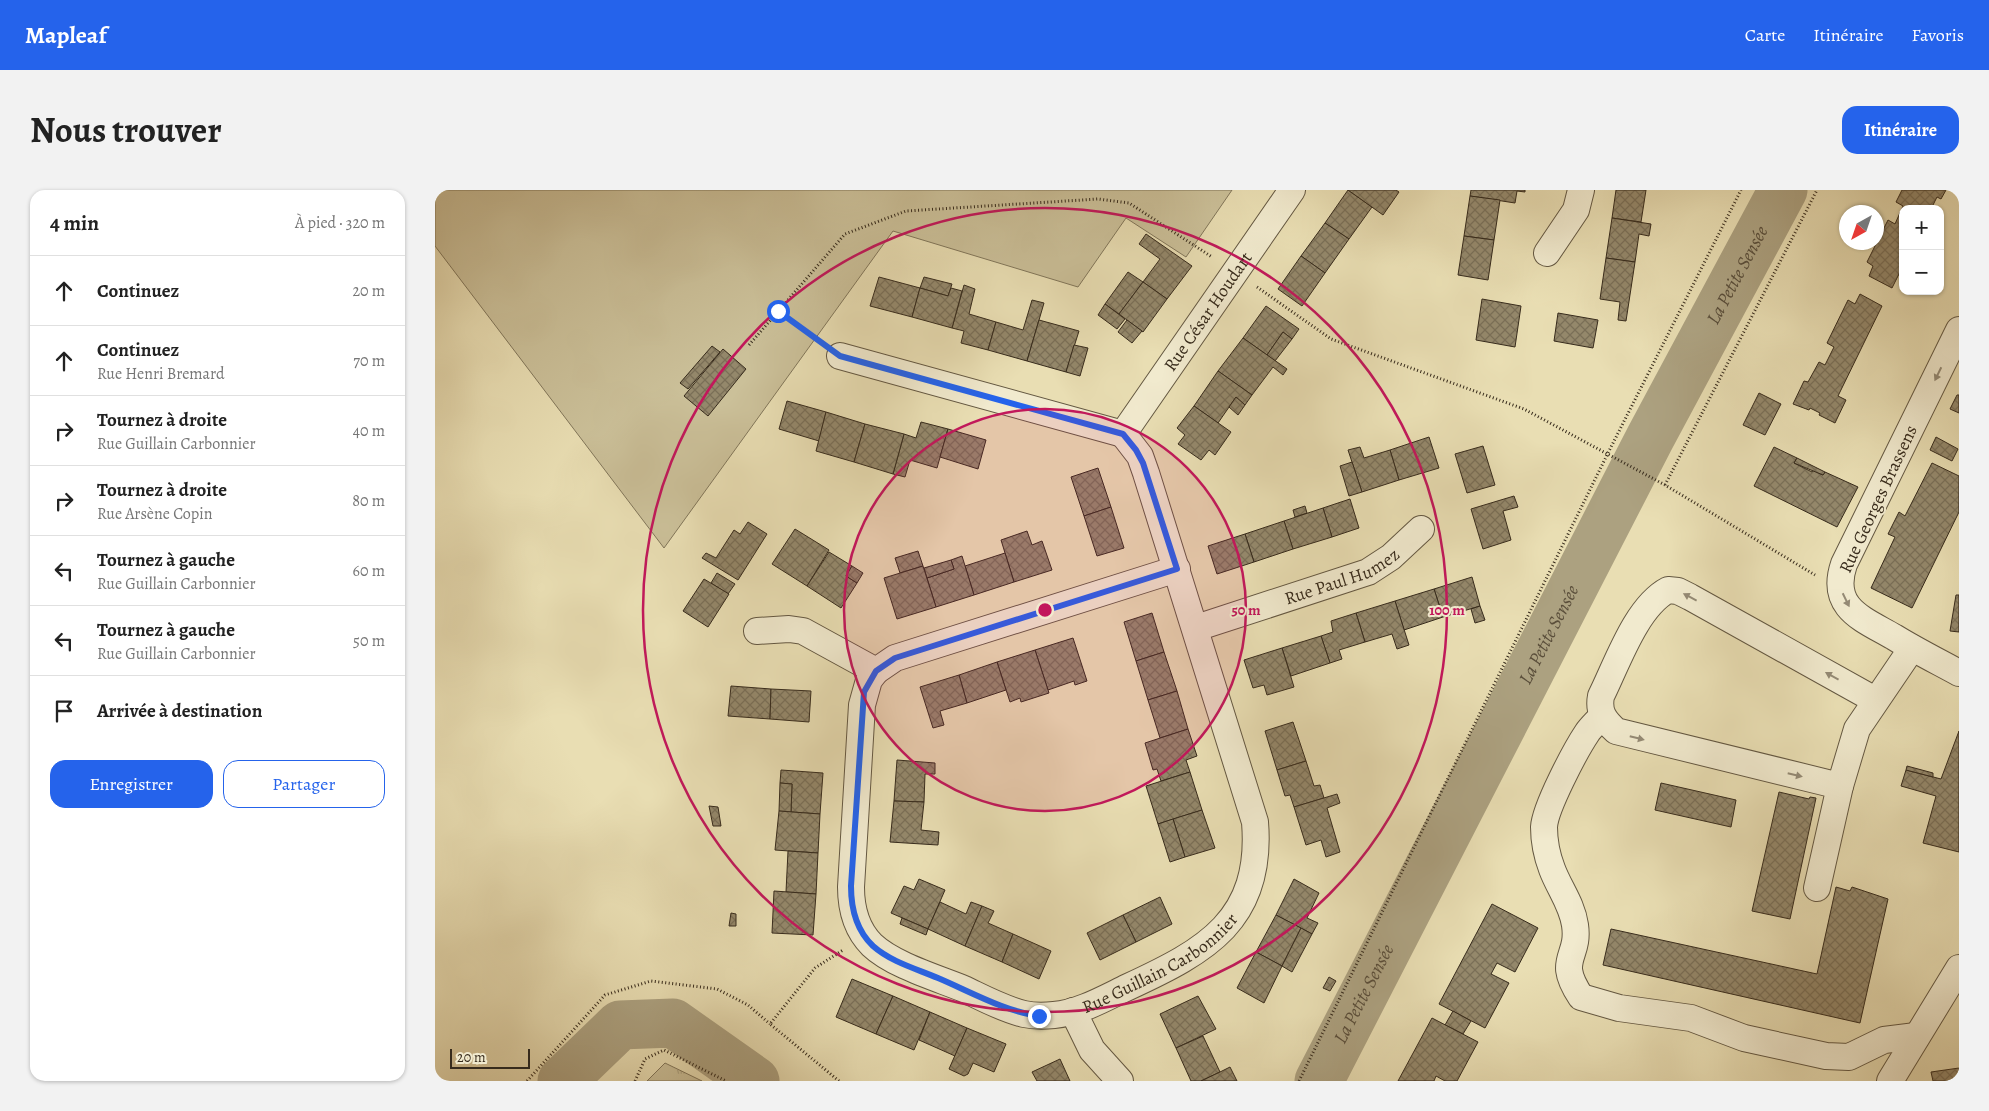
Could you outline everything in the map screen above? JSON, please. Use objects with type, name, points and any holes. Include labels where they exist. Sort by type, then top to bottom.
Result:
[{"type":"street","name":"Rue César Houdart","points":[[1123,434],[1292,190]]},
{"type":"street","points":[[1547,253],[1577,210],[1581,190]]},
{"type":"street","name":"Rue Georges Brassens","points":[[1959,331],[1841,573],[1843,597],[1856,616],[1959,673]]},
{"type":"street","points":[[840,356],[1123,434]]},
{"type":"street","name":"Rue Guillain Carbonnier","points":[[876,671],[867,686],[862,705],[851,886],[854,914],[865,936],[873,946],[897,961],[1010,1009],[1039,1016],[1073,1011],[1173,966],[1205,946],[1230,922],[1247,889],[1256,852],[1255,822],[1143,463],[1136,450],[1123,434]]},
{"type":"street","name":"Rue Paul Humez","points":[[1196,628],[1368,572],[1391,557],[1421,529]]},
{"type":"street","points":[[757,631],[789,629],[803,631],[876,671],[895,658],[1177,569]]},
{"type":"street","points":[[1840,786],[1626,735],[1616,731],[1602,716],[1599,706],[1601,696],[1639,620],[1650,603],[1668,590],[1678,591],[1690,597],[1875,700]]},
{"type":"street","points":[[1817,888],[1840,786],[1857,729],[1912,648]]},
{"type":"street","points":[[1602,716],[1587,733],[1556,794],[1544,825],[1545,845],[1552,869],[1573,911],[1576,928],[1567,966],[1571,983],[1581,997],[1619,1008],[1691,1018],[1744,1038],[1826,1056],[1849,1057],[1885,1040],[1916,1036]]},
{"type":"street","points":[[1890,1081],[1959,968]]},
{"type":"street","points":[[1073,1011],[1092,1050],[1120,1081]]},
{"type":"path","points":[[1299,1081],[1608,453],[1741,190]]},
{"type":"path","points":[[1665,485],[1817,190]]},
{"type":"path","points":[[749,345],[845,234],[907,211],[1098,199],[1129,203],[1236,272],[1331,339],[1524,409],[1665,485],[1820,578],[1841,587]]},
{"type":"path","points":[[778,311],[840,356]]},
{"type":"path","points":[[770,1024],[815,968],[865,936]]},
{"type":"path","points":[[527,1081],[605,995],[651,981],[717,989],[748,1004],[839,1081]]},
{"type":"path","points":[[635,1081],[645,1059],[665,1050],[726,1081]]},
{"type":"green space","points":[[435,190],[1232,190],[1186,257],[1126,218],[1078,287],[893,231],[664,548],[435,246]]},
{"type":"green space","points":[[665,1063],[702,1081],[647,1081]]},
{"type":"building","points":[[1348,190],[1372,207],[1349,239],[1325,223]]},
{"type":"building","points":[[1348,190],[1396,190],[1399,192],[1383,215]]},
{"type":"building","points":[[1471,190],[1525,190],[1525,192],[1517,191],[1515,203],[1470,196]]},
{"type":"building","points":[[1616,190],[1646,190],[1641,222],[1612,218]]},
{"type":"building","points":[[1902,190],[1946,190],[1941,199],[1937,197],[1933,205],[1901,205],[1896,202]]},
{"type":"building","points":[[1470,196],[1500,200],[1494,240],[1464,236]]},
{"type":"building","points":[[1899,215],[1899,274],[1892,288],[1869,276],[1873,266],[1867,262],[1873,250],[1884,250],[1884,228],[1888,220],[1895,224]]},
{"type":"building","points":[[1612,218],[1651,224],[1649,236],[1639,234],[1635,262],[1606,258]]},
{"type":"building","points":[[1325,223],[1349,239],[1325,273],[1301,256]]},
{"type":"building","points":[[1146,234],[1192,266],[1167,299],[1143,282],[1160,259],[1139,244]]},
{"type":"building","points":[[1464,236],[1494,240],[1488,280],[1458,275]]},
{"type":"building","points":[[1301,256],[1325,273],[1302,306],[1278,289]]},
{"type":"building","points":[[1606,258],[1635,262],[1626,321],[1618,320],[1620,302],[1600,299]]},
{"type":"building","points":[[1128,272],[1143,282],[1119,314],[1105,304]]},
{"type":"building","points":[[879,277],[920,288],[912,317],[870,306]]},
{"type":"building","points":[[924,277],[952,284],[948,296],[920,288]]},
{"type":"building","points":[[1143,282],[1167,299],[1143,332],[1119,314]]},
{"type":"building","points":[[964,285],[975,289],[969,314],[996,322],[988,350],[961,343],[964,331],[952,328]]},
{"type":"building","points":[[920,288],[948,296],[951,288],[962,291],[952,328],[912,317]]},
{"type":"building","points":[[1860,294],[1882,306],[1838,396],[1846,400],[1835,423],[1810,408],[1809,410],[1793,404],[1804,381],[1808,382],[1819,362],[1825,365],[1834,347],[1827,343],[1848,300],[1855,304]]},
{"type":"building","points":[[1482,299],[1521,306],[1515,347],[1476,340]]},
{"type":"building","points":[[1032,300],[1044,303],[1027,361],[988,350],[996,322],[1023,330]]},
{"type":"building","points":[[1105,304],[1125,319],[1117,329],[1098,315]]},
{"type":"building","points":[[1266,306],[1299,329],[1292,339],[1283,332],[1267,355],[1243,338]]},
{"type":"building","points":[[1558,313],[1598,320],[1593,348],[1554,341]]},
{"type":"building","points":[[1039,320],[1079,331],[1066,372],[1027,361]]},
{"type":"building","points":[[1127,320],[1142,331],[1132,343],[1118,332]]},
{"type":"building","points":[[1283,332],[1292,339],[1275,361],[1267,355]]},
{"type":"building","points":[[1243,338],[1287,369],[1283,375],[1273,367],[1252,395],[1218,371]]},
{"type":"building","points":[[1074,345],[1088,348],[1080,376],[1066,372]]},
{"type":"building","points":[[712,346],[720,352],[688,389],[680,383]]},
{"type":"building","points":[[723,349],[746,369],[708,416],[684,396]]},
{"type":"building","points":[[1218,371],[1252,395],[1245,405],[1236,397],[1218,423],[1194,406]]},
{"type":"building","points":[[1759,393],[1781,404],[1765,435],[1743,425]]},
{"type":"building","points":[[1957,395],[1959,395],[1959,413],[1950,409]]},
{"type":"building","points":[[1236,397],[1245,405],[1238,415],[1229,407]]},
{"type":"building","points":[[787,401],[826,412],[819,441],[779,429]]},
{"type":"building","points":[[1194,406],[1231,432],[1215,455],[1209,450],[1201,460],[1178,444],[1185,435],[1177,428]]},
{"type":"building","points":[[826,412],[865,424],[854,462],[816,451]]},
{"type":"building","points":[[921,422],[948,429],[937,468],[910,460],[905,477],[893,474],[904,434],[916,438]]},
{"type":"building","points":[[865,424],[904,434],[893,474],[854,462]]},
{"type":"building","points":[[948,429],[986,440],[978,469],[940,457]]},
{"type":"building","points":[[1429,437],[1439,468],[1399,480],[1390,450]]},
{"type":"building","points":[[1936,437],[1958,449],[1952,461],[1930,450]]},
{"type":"building","points":[[1483,446],[1495,485],[1467,493],[1455,454]]},
{"type":"building","points":[[1360,447],[1364,458],[1390,450],[1399,480],[1362,492],[1348,450]]},
{"type":"building","points":[[1774,447],[1797,458],[1794,463],[1812,472],[1813,470],[1823,475],[1825,472],[1858,487],[1837,527],[1754,486]]},
{"type":"building","points":[[1797,458],[1825,472],[1823,475],[1794,463]]},
{"type":"building","points":[[1352,462],[1362,492],[1349,496],[1340,466]]},
{"type":"building","points":[[1932,463],[1959,476],[1959,512],[1912,608],[1871,588],[1895,537],[1888,534],[1899,512],[1905,516]]},
{"type":"building","points":[[1098,468],[1111,507],[1084,516],[1071,477]]},
{"type":"building","points":[[1514,496],[1518,507],[1503,511],[1511,540],[1483,549],[1471,509]]},
{"type":"building","points":[[1350,499],[1359,528],[1332,537],[1323,508]]},
{"type":"building","points":[[1305,506],[1307,513],[1295,517],[1293,510]]},
{"type":"building","points":[[1111,507],[1124,548],[1097,556],[1084,516]]},
{"type":"building","points":[[1323,508],[1332,537],[1293,549],[1284,521]]},
{"type":"building","points":[[1284,521],[1293,549],[1254,562],[1245,534]]},
{"type":"building","points":[[748,522],[767,534],[738,580],[702,558],[706,553],[716,558],[734,530],[740,534]]},
{"type":"building","points":[[795,529],[829,550],[807,586],[772,564]]},
{"type":"building","points":[[1027,531],[1032,545],[1042,541],[1052,570],[1014,582],[1001,540]]},
{"type":"building","points":[[1245,534],[1254,562],[1217,574],[1208,546]]},
{"type":"building","points":[[918,551],[923,566],[900,573],[895,558]]},
{"type":"building","points":[[829,552],[852,566],[846,576],[857,583],[841,608],[807,586]]},
{"type":"building","points":[[1005,553],[1014,582],[974,595],[965,566]]},
{"type":"building","points":[[962,556],[974,595],[936,607],[927,578],[954,569],[951,560]]},
{"type":"building","points":[[951,560],[954,569],[927,578],[924,568]]},
{"type":"building","points":[[852,566],[863,573],[857,583],[846,576]]},
{"type":"building","points":[[923,566],[936,607],[897,619],[884,578]]},
{"type":"building","points":[[717,573],[735,584],[728,594],[711,583]]},
{"type":"building","points":[[1472,577],[1480,606],[1443,617],[1434,589]]},
{"type":"building","points":[[704,579],[729,594],[708,627],[683,611]]},
{"type":"building","points":[[1434,589],[1443,617],[1404,630],[1395,601]]},
{"type":"building","points":[[1956,595],[1959,595],[1959,632],[1950,631]]},
{"type":"building","points":[[1395,601],[1409,645],[1397,649],[1392,634],[1365,642],[1356,613]]},
{"type":"building","points":[[1480,606],[1485,620],[1475,623],[1471,609]]},
{"type":"building","points":[[1152,613],[1164,652],[1136,661],[1124,622]]},
{"type":"building","points":[[1356,613],[1365,642],[1339,650],[1342,659],[1330,663],[1321,636],[1333,632],[1331,621]]},
{"type":"building","points":[[1321,636],[1330,663],[1291,676],[1282,648]]},
{"type":"building","points":[[1073,638],[1087,681],[1075,685],[1074,681],[1048,690],[1035,650]]},
{"type":"building","points":[[1282,648],[1294,687],[1267,695],[1264,685],[1253,688],[1244,660]]},
{"type":"building","points":[[1035,650],[1049,693],[1021,702],[1020,698],[1010,702],[997,662]]},
{"type":"building","points":[[1164,652],[1177,691],[1148,700],[1136,661]]},
{"type":"building","points":[[997,662],[1006,690],[967,703],[959,675]]},
{"type":"building","points":[[959,675],[967,703],[940,711],[944,725],[933,728],[920,687]]},
{"type":"building","points":[[731,686],[771,689],[770,719],[728,716]]},
{"type":"building","points":[[771,689],[811,691],[809,722],[770,719]]},
{"type":"building","points":[[1177,691],[1188,729],[1160,738],[1148,700]]},
{"type":"building","points":[[1293,722],[1306,761],[1277,770],[1265,731]]},
{"type":"building","points":[[1188,729],[1197,756],[1186,760],[1190,772],[1161,781],[1157,769],[1153,770],[1145,743]]},
{"type":"building","points":[[1959,731],[1959,852],[1923,843],[1936,796],[1901,786],[1906,770],[1941,779]]},
{"type":"building","points":[[897,760],[935,763],[935,774],[925,774],[924,802],[894,801]]},
{"type":"building","points":[[1306,761],[1314,786],[1320,785],[1324,798],[1294,807],[1290,795],[1285,796],[1277,770]]},
{"type":"building","points":[[1907,766],[1933,773],[1933,777],[1906,770]]},
{"type":"building","points":[[781,770],[823,773],[820,814],[791,812],[792,784],[780,783]]},
{"type":"building","points":[[1190,772],[1202,810],[1158,824],[1146,786]]},
{"type":"building","points":[[780,783],[792,784],[791,812],[779,811]]},
{"type":"building","points":[[1661,783],[1736,800],[1731,827],[1655,810]]},
{"type":"building","points":[[1779,792],[1809,799],[1810,797],[1816,798],[1790,919],[1752,911]]},
{"type":"building","points":[[1337,794],[1340,803],[1327,808],[1340,852],[1326,857],[1321,840],[1306,845],[1294,807]]},
{"type":"building","points":[[894,801],[924,802],[921,830],[939,832],[938,845],[890,842]]},
{"type":"building","points":[[709,806],[718,807],[721,826],[713,826]]},
{"type":"building","points":[[1202,810],[1215,848],[1185,857],[1173,819]]},
{"type":"building","points":[[779,811],[820,814],[818,853],[775,850]]},
{"type":"building","points":[[1173,819],[1185,857],[1170,862],[1158,824]]},
{"type":"building","points":[[788,851],[818,853],[816,894],[786,892]]},
{"type":"building","points":[[919,879],[945,890],[928,929],[891,913],[904,886],[914,890]]},
{"type":"building","points":[[1294,879],[1319,893],[1307,918],[1318,923],[1312,934],[1276,915]]},
{"type":"building","points":[[1836,887],[1850,891],[1852,887],[1888,899],[1860,1023],[1603,965],[1611,929],[1817,974]]},
{"type":"building","points":[[774,891],[816,894],[813,935],[772,933]]},
{"type":"building","points":[[1160,897],[1172,924],[1136,942],[1123,915]]},
{"type":"building","points":[[940,902],[966,914],[971,902],[982,906],[965,946],[928,929]]},
{"type":"building","points":[[1492,904],[1538,928],[1515,972],[1497,963],[1491,974],[1509,983],[1485,1028],[1439,1004]]},
{"type":"building","points":[[982,906],[994,911],[988,923],[1013,934],[1002,962],[965,946]]},
{"type":"building","points":[[731,913],[736,914],[736,926],[729,926]]},
{"type":"building","points":[[1123,915],[1136,942],[1100,960],[1087,933]]},
{"type":"building","points":[[1276,915],[1301,928],[1282,966],[1256,952]]},
{"type":"building","points":[[902,918],[928,929],[926,935],[900,924]]},
{"type":"building","points":[[1301,928],[1312,934],[1292,972],[1282,966]]},
{"type":"building","points":[[1013,934],[1051,951],[1039,979],[1002,962]]},
{"type":"building","points":[[1256,952],[1282,966],[1264,1003],[1237,988]]},
{"type":"building","points":[[1329,977],[1336,981],[1330,991],[1323,988]]},
{"type":"building","points":[[852,979],[893,996],[876,1034],[836,1017]]},
{"type":"building","points":[[893,996],[930,1012],[914,1050],[876,1034]]},
{"type":"building","points":[[1198,996],[1216,1029],[1176,1048],[1160,1014]]},
{"type":"building","points":[[1453,1011],[1471,1021],[1463,1034],[1445,1025]]},
{"type":"building","points":[[930,1012],[967,1028],[955,1056],[919,1040]]},
{"type":"building","points":[[1432,1018],[1478,1042],[1457,1081],[1445,1081],[1436,1076],[1434,1081],[1398,1081]]},
{"type":"building","points":[[967,1028],[1006,1044],[994,1072],[973,1063],[968,1074],[964,1076],[949,1069]]},
{"type":"building","points":[[1203,1036],[1220,1072],[1201,1081],[1191,1081],[1176,1048]]},
{"type":"building","points":[[1060,1059],[1070,1081],[1037,1081],[1032,1072]]},
{"type":"building","points":[[1230,1067],[1237,1081],[1201,1081],[1220,1072]]},
{"type":"building","points":[[1959,1068],[1959,1081],[1933,1081],[1931,1072]]},
{"type":"waterway","name":"La Petite Sensée","points":[[1319,1081],[1650,438],[1783,190]]},
{"type":"waterway","name":"La Petite Sensée","points":[[562,1081],[620,1025],[673,1023],[755,1081]]},
{"type":"route","points":[[778,311],[840,356],[1123,434],[1136,450],[1143,463],[1177,569],[895,658],[886,662],[876,671],[869,680],[864,692],[851,886],[851,901],[858,925],[873,946],[897,961],[1010,1009],[1024,1014],[1039,1016]]}]
